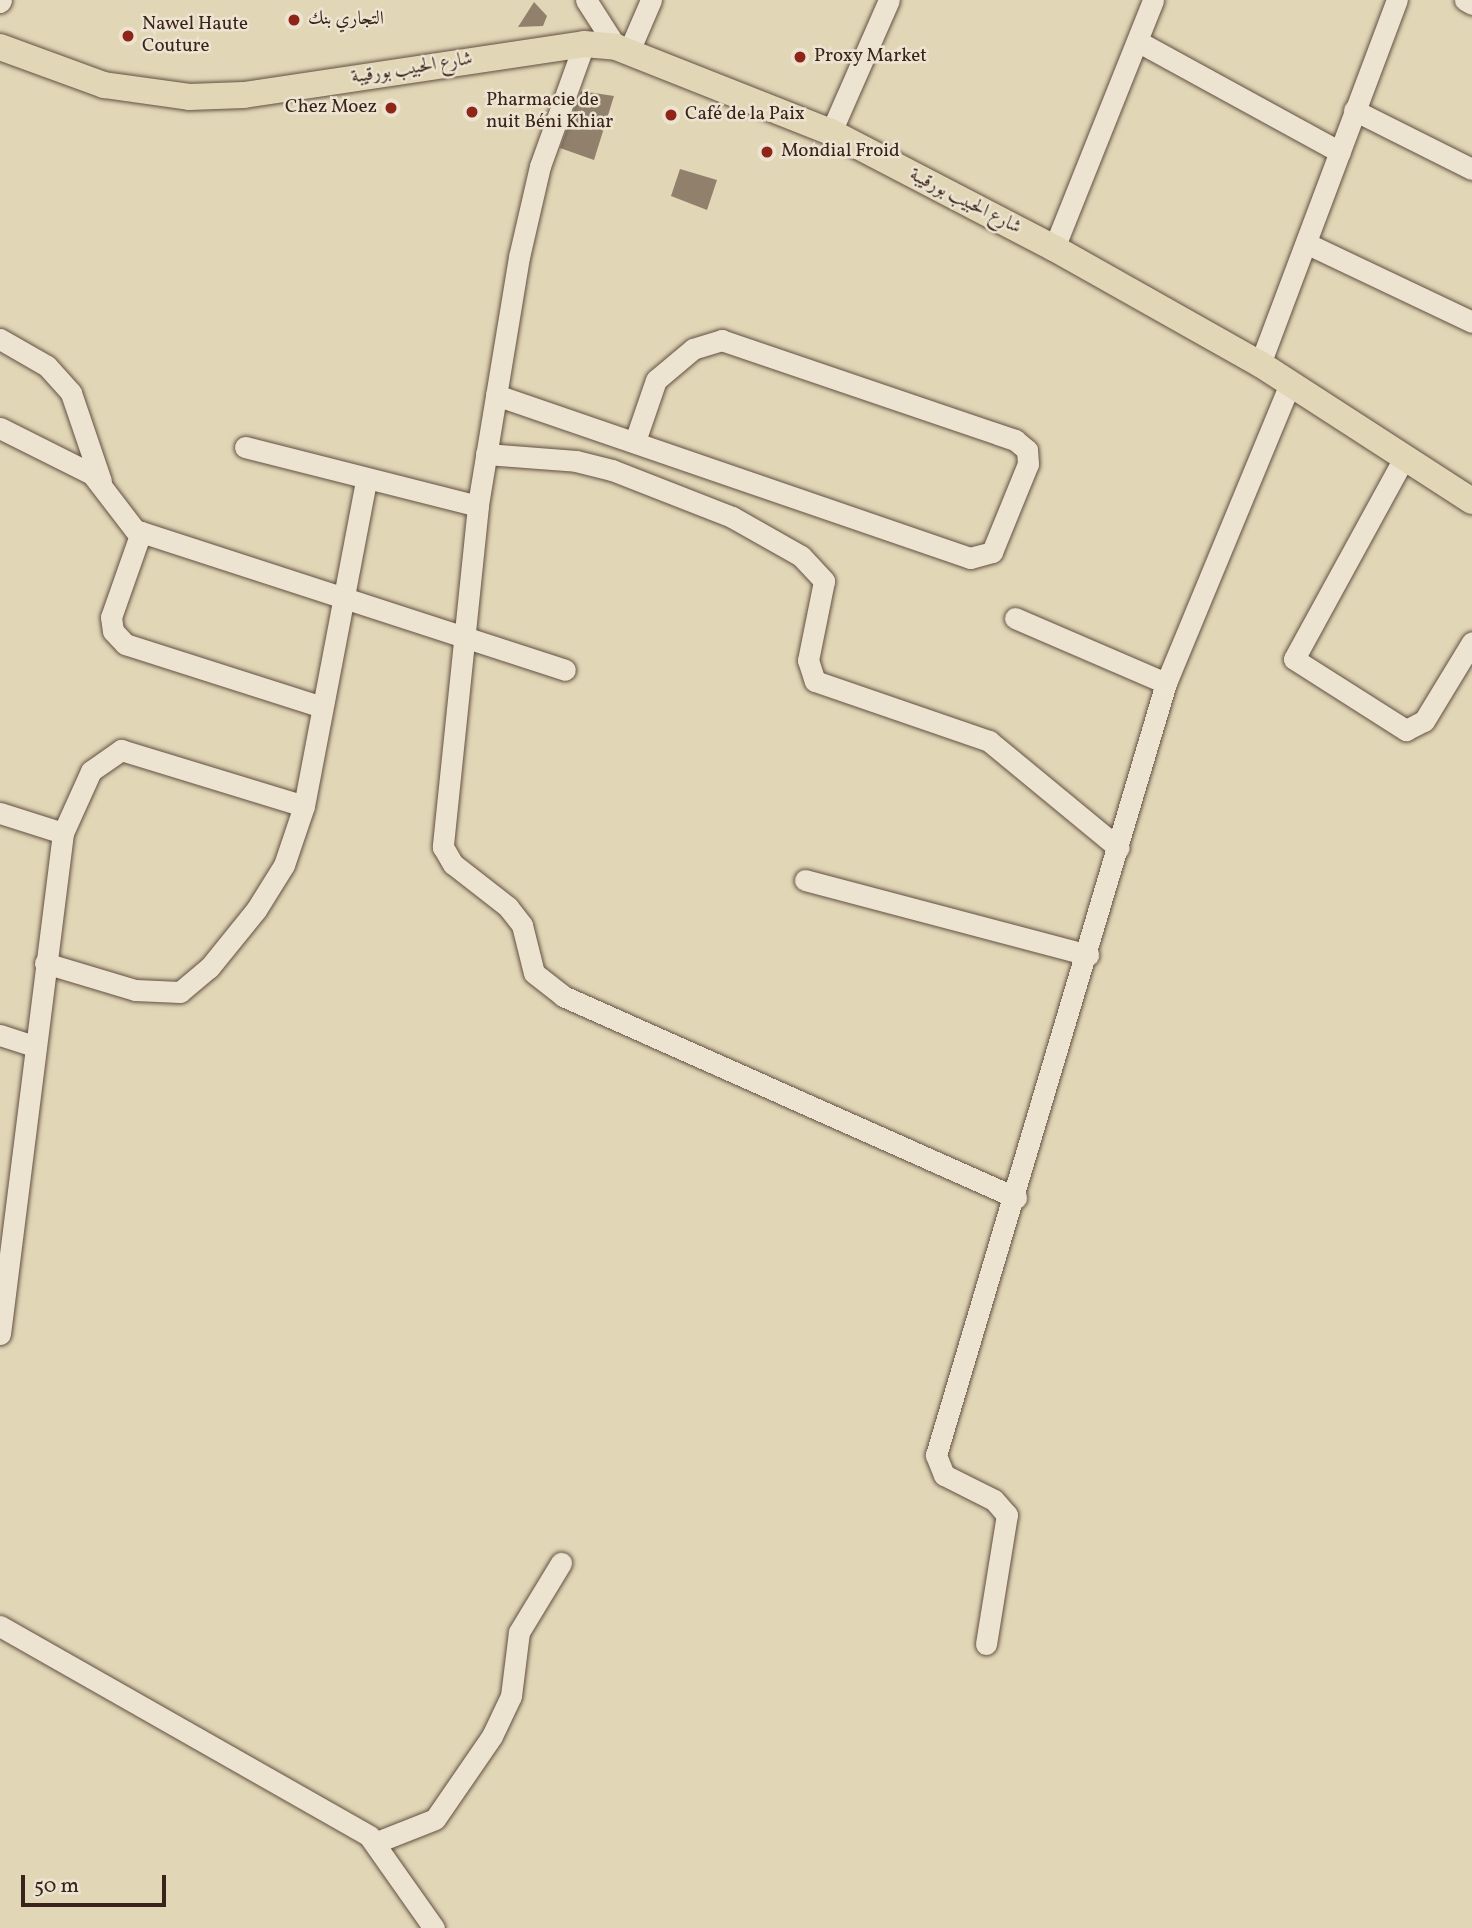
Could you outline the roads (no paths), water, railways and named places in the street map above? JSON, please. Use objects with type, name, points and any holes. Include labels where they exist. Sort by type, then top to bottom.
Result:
[{"type":"main road","name":"شارع الحبيب بورقيبة","points":[[0,47],[104,85],[189,97],[244,95],[584,44],[623,49],[831,132],[1054,248],[1260,364],[1472,501]]},
{"type":"street","points":[[586,0],[623,49],[651,0]]},
{"type":"street","points":[[831,132],[889,0]]},
{"type":"street","points":[[1054,248],[1139,42],[1153,0]]},
{"type":"street","points":[[1260,364],[1310,245],[1354,110],[1397,0]]},
{"type":"street","points":[[1465,0],[1472,4]]},
{"type":"street","points":[[1139,42],[1340,152]]},
{"type":"street","points":[[584,44],[525,223],[478,506],[443,847],[453,864],[516,916],[539,978],[580,1004],[1016,1198]]},
{"type":"street","points":[[1354,110],[1472,169]]},
{"type":"street","points":[[1310,245],[1472,322]]},
{"type":"street","points":[[0,339],[47,366],[71,393],[101,481],[128,526],[466,641],[565,670]]},
{"type":"street","points":[[496,396],[979,559],[992,552],[1028,464],[1027,450],[1015,440],[735,340],[694,349],[663,373],[650,388],[635,441]]},
{"type":"street","points":[[986,1644],[1007,1515],[993,1500],[944,1475],[936,1455],[1016,1198],[1166,683],[1290,384]]},
{"type":"street","points":[[0,428],[101,481]]},
{"type":"street","points":[[245,447],[366,480],[478,506]]},
{"type":"street","points":[[486,454],[604,467],[732,517],[801,556],[824,581],[808,660],[816,681],[989,741],[1119,848]]},
{"type":"street","points":[[1404,458],[1294,659],[1406,730],[1424,721],[1472,642]]},
{"type":"street","points":[[45,962],[135,990],[180,992],[209,968],[269,891],[304,806],[346,599],[366,480]]},
{"type":"street","points":[[141,532],[111,617],[116,636],[132,647],[322,707]]},
{"type":"street","points":[[1015,618],[1166,683]]},
{"type":"street","points":[[0,1334],[34,1046],[63,833],[91,771],[121,750],[304,806]]},
{"type":"street","points":[[0,813],[63,833]]},
{"type":"street","points":[[805,880],[1088,954]]},
{"type":"street","points":[[0,1035],[34,1046]]},
{"type":"street","points":[[377,1842],[435,1819],[492,1735],[511,1696],[519,1632],[561,1563]]},
{"type":"street","points":[[0,1626],[309,1797],[377,1842],[434,1928]]},
{"type":"place","name":"التجاري بنك","points":[[294,20]]},
{"type":"place","name":"Nawel Haute Couture","points":[[128,36]]},
{"type":"place","name":"Proxy Market","points":[[800,57]]},
{"type":"place","name":"Chez Moez","points":[[391,108]]},
{"type":"place","name":"Pharmacie de nuit Béni Khiar","points":[[472,112]]},
{"type":"place","name":"Café de la Paix","points":[[671,115]]},
{"type":"place","name":"Mondial Froid","points":[[767,152]]}]
